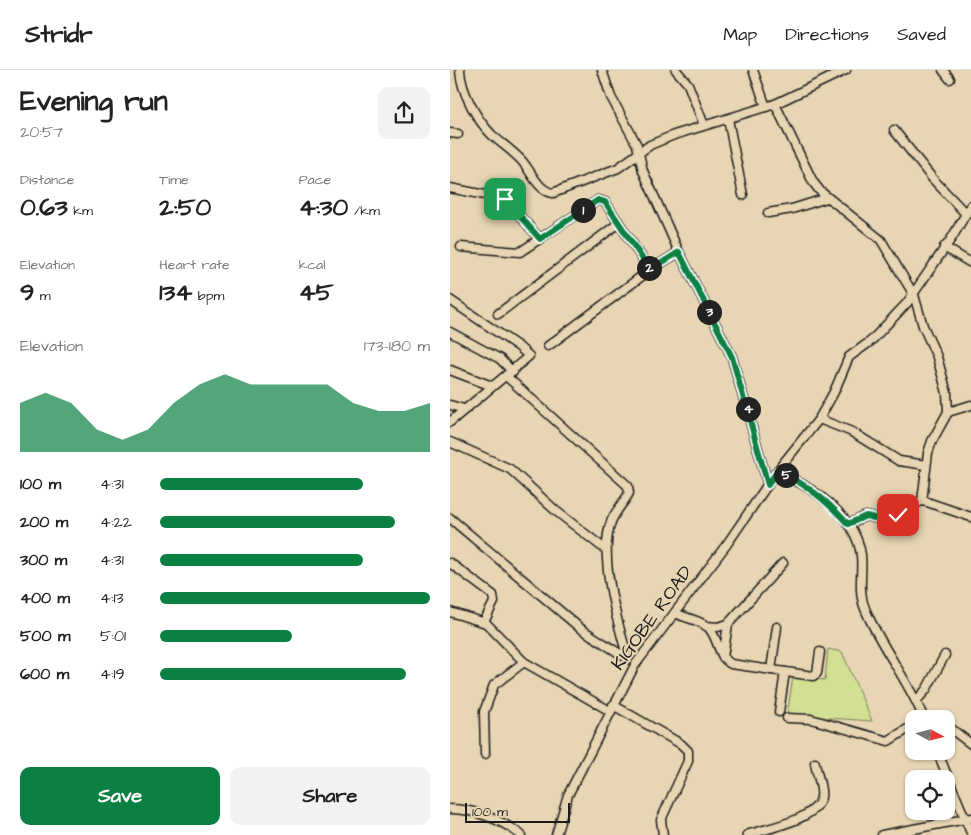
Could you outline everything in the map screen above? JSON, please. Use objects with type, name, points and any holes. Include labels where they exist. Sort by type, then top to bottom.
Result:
[{"type":"street","points":[[460,70],[461,82],[468,98],[485,127],[522,161],[548,192],[574,187],[618,168],[650,145],[674,135],[775,104],[846,70]]},
{"type":"street","points":[[602,70],[611,97],[637,145],[643,171],[679,252],[735,364],[768,485]]},
{"type":"street","points":[[676,70],[688,84],[704,126]]},
{"type":"street","points":[[753,70],[766,107]]},
{"type":"street","points":[[943,70],[950,79]]},
{"type":"street","points":[[775,104],[813,182],[826,198],[874,233],[914,295],[923,326],[942,371],[948,412],[932,441],[926,465],[922,501]]},
{"type":"street","points":[[728,119],[743,194]]},
{"type":"street","points":[[894,130],[932,178],[966,214]]},
{"type":"street","points":[[450,188],[505,199],[540,239]]},
{"type":"street","points":[[768,212],[792,209],[826,198]]},
{"type":"street","points":[[462,247],[520,252],[598,200],[605,202],[650,270]]},
{"type":"street","name":"KIGOBE ROAD","points":[[556,835],[568,795],[582,771],[635,664],[728,544],[777,471],[819,419],[849,357],[871,341],[890,323],[914,295],[971,205]]},
{"type":"street","points":[[498,314],[619,223]]},
{"type":"street","points":[[944,248],[971,264]]},
{"type":"street","points":[[548,346],[650,270],[679,252]]},
{"type":"street","points":[[450,300],[519,347],[529,356],[510,374],[492,386],[450,422]]},
{"type":"street","points":[[450,332],[500,359],[510,374],[628,486],[628,496],[611,522],[606,550],[616,615],[628,659]]},
{"type":"street","points":[[450,370],[492,386]]},
{"type":"street","points":[[450,405],[464,409]]},
{"type":"street","points":[[948,412],[971,405]]},
{"type":"street","points":[[819,419],[852,432],[899,461],[926,465]]},
{"type":"street","points":[[450,442],[510,469],[556,511],[606,550]]},
{"type":"street","points":[[777,471],[812,489],[825,499],[848,524],[860,548],[859,582],[866,611],[879,641],[920,710]]},
{"type":"street","points":[[848,524],[866,516],[895,523],[901,510],[922,501],[971,517]]},
{"type":"street","points":[[450,518],[580,628],[635,664]]},
{"type":"street","points":[[450,563],[493,595],[494,602],[484,622]]},
{"type":"street","points":[[675,613],[706,626],[718,627],[728,624],[783,563]]},
{"type":"street","points":[[450,612],[484,622],[524,662],[681,744],[688,751],[688,761],[661,820],[664,835]]},
{"type":"street","points":[[723,658],[728,624]]},
{"type":"street","points":[[706,626],[713,633],[723,658],[731,664],[816,675],[820,652]]},
{"type":"street","points":[[771,670],[776,627]]},
{"type":"street","points":[[916,701],[926,690],[945,655]]},
{"type":"street","points":[[485,754],[484,712],[494,685],[524,662]]},
{"type":"street","points":[[779,712],[785,672]]},
{"type":"street","points":[[787,718],[811,719],[888,741],[905,731]]},
{"type":"street","points":[[955,732],[971,744]]},
{"type":"street","points":[[941,760],[967,819],[971,834]]},
{"type":"street","points":[[747,835],[804,818],[816,810],[821,796],[814,763]]},
{"type":"street","points":[[450,809],[484,815],[502,822],[521,835]]},
{"type":"street","points":[[882,835],[967,819]]},
{"type":"green space","points":[[828,649],[842,652],[872,721],[787,715],[793,677],[825,680]]},
{"type":"route","points":[[505,199],[540,239],[598,200],[605,202],[650,270],[679,252],[738,371],[768,485],[777,471],[790,477],[812,489],[825,499],[848,524],[866,516],[895,523],[898,515]]}]
